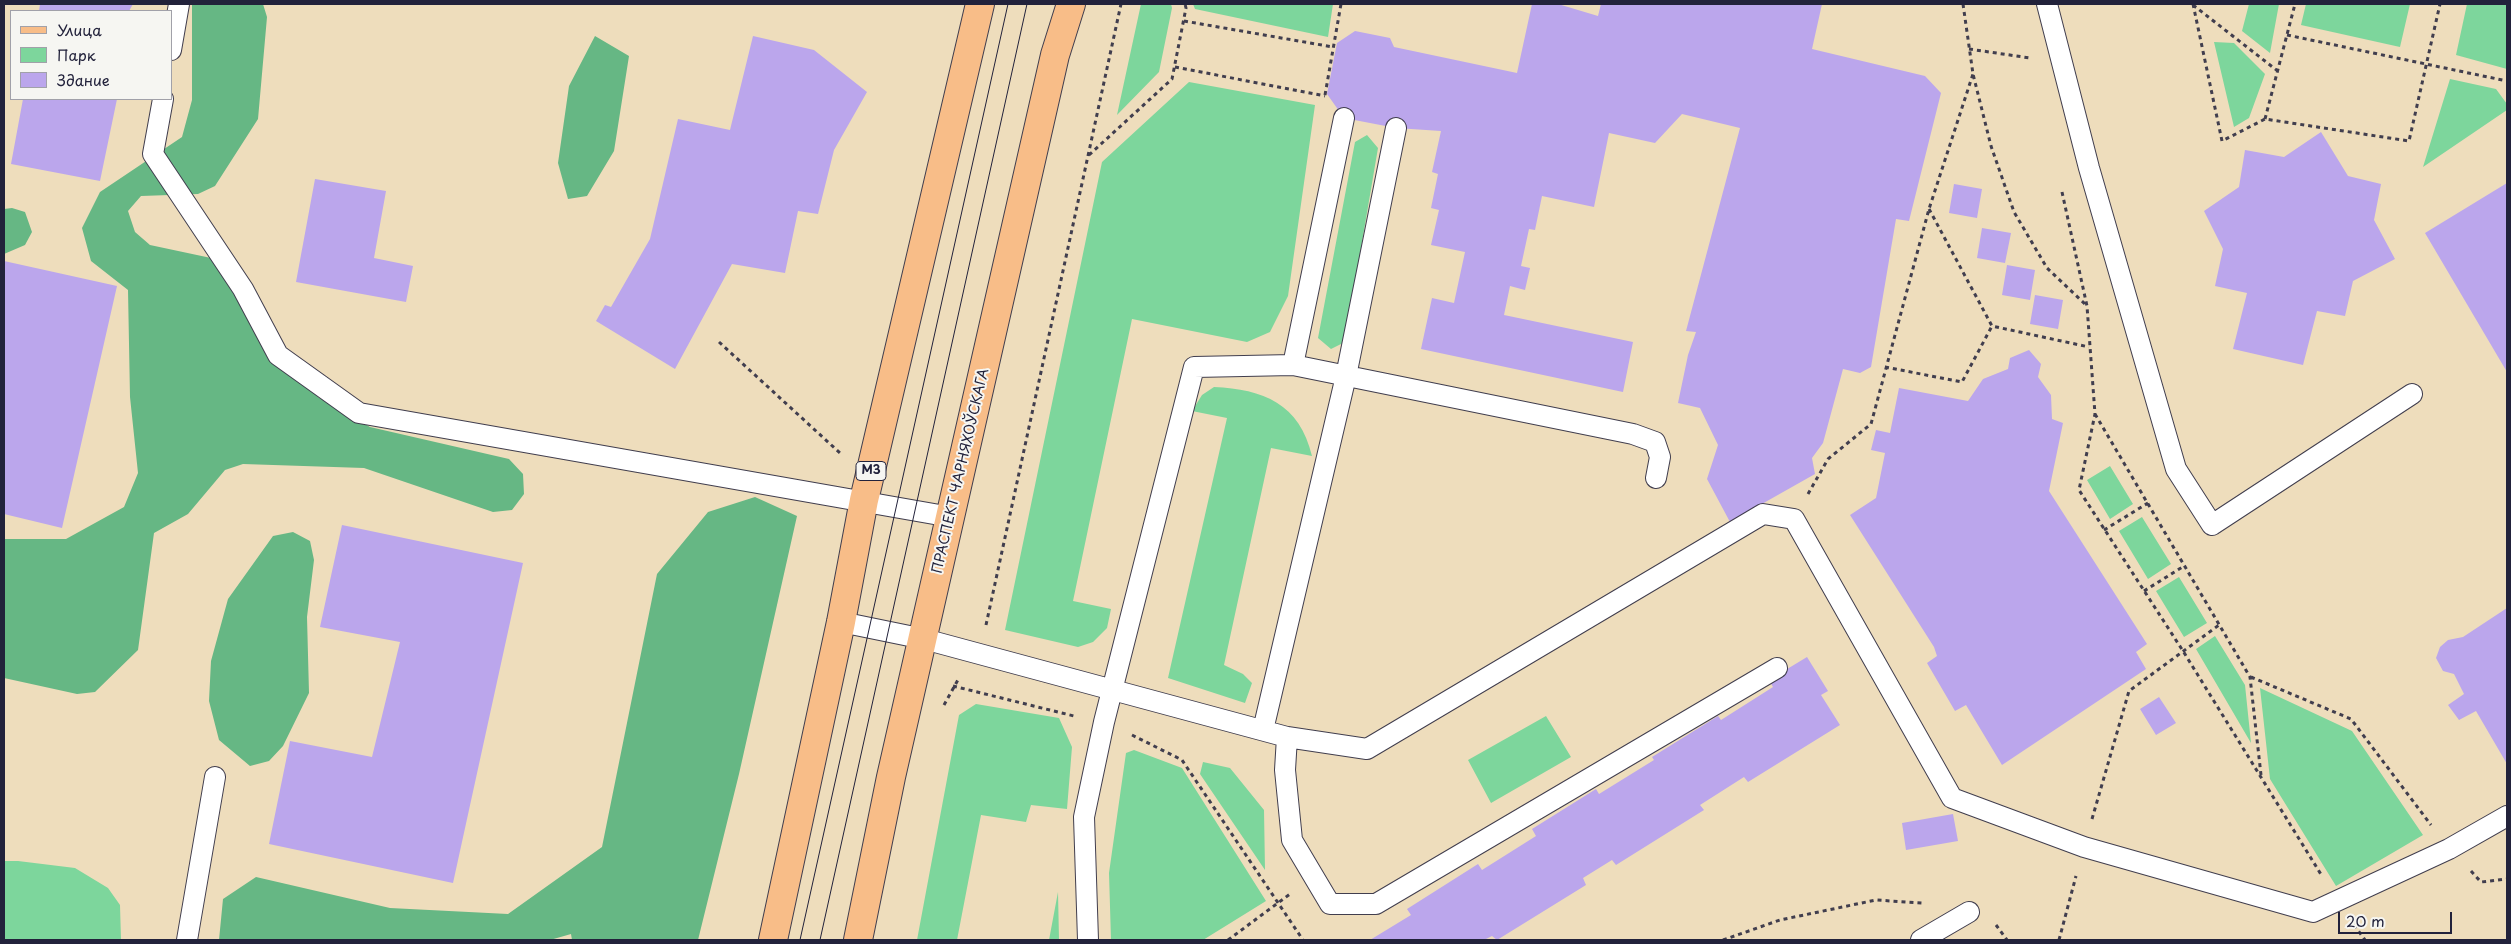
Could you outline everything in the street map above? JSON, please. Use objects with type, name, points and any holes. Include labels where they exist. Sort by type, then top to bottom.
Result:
[{"type":"main road","name":"М3","points":[[773,940],[841,622],[864,500],[980,4]]},
{"type":"main road","name":"ПРАСПЕКТ ЧАРНЯХОЎСКАГА","points":[[858,940],[891,777],[924,639],[1055,55],[1071,4]]},
{"type":"lane","points":[[172,44],[179,4]]},
{"type":"lane","points":[[2047,4],[2089,168],[2176,469],[2212,525],[2412,394]]},
{"type":"lane","points":[[163,100],[153,154],[243,289],[278,355],[359,413],[864,500],[951,517]]},
{"type":"lane","points":[[1293,365],[1344,118]]},
{"type":"lane","points":[[1263,730],[1346,376],[1396,128]]},
{"type":"lane","points":[[1088,940],[1084,816],[1104,722],[1114,690],[1194,367],[1293,365],[1633,434],[1654,442],[1660,458],[1656,478]]},
{"type":"lane","points":[[841,622],[924,639],[1287,737],[1367,749],[1763,514],[1794,519],[1952,798],[2084,848],[2313,912],[2449,849],[2507,816]]},
{"type":"lane","points":[[1287,737],[1285,770],[1292,840],[1330,904],[1376,904],[1777,668]]},
{"type":"lane","points":[[187,940],[215,777]]},
{"type":"lane","points":[[1921,940],[1969,912]]},
{"type":"path","points":[[941,710],[953,686],[979,654],[1121,4]]},
{"type":"path","points":[[1089,155],[1172,80],[1184,22],[1185,4]]},
{"type":"path","points":[[1963,4],[1973,74],[1991,146],[2014,212],[2047,268],[2087,306]]},
{"type":"path","points":[[2193,4],[2198,4]]},
{"type":"path","points":[[2193,4],[2279,72]]},
{"type":"path","points":[[2193,4],[2222,141],[2265,119],[2409,141],[2440,4]]},
{"type":"path","points":[[2265,119],[2279,72],[2295,4]]},
{"type":"path","points":[[1184,22],[1334,47]]},
{"type":"path","points":[[2287,35],[2507,81]]},
{"type":"path","points":[[1970,49],[2033,58],[2031,49]]},
{"type":"path","points":[[1175,67],[1325,96]]},
{"type":"path","points":[[1794,519],[1828,459],[1870,424],[1929,210],[1973,74]]},
{"type":"path","points":[[2060,182],[2087,306],[2095,414],[2079,490],[2183,651],[2338,902],[2365,940]]},
{"type":"path","points":[[1929,210],[1992,326],[2089,347]]},
{"type":"path","points":[[1885,367],[1962,382],[1992,326]]},
{"type":"path","points":[[719,342],[844,458],[846,448]]},
{"type":"path","points":[[2095,414],[2250,677],[2261,776]]},
{"type":"path","points":[[2104,530],[2148,503]]},
{"type":"path","points":[[2144,591],[2184,566]]},
{"type":"path","points":[[2059,940],[2129,691],[2219,625]]},
{"type":"path","points":[[2250,677],[2350,719],[2449,849],[2481,882],[2507,879]]},
{"type":"path","points":[[953,686],[1104,722],[1182,760],[1303,940]]},
{"type":"path","points":[[1228,940],[1312,876]]},
{"type":"path","points":[[1723,940],[1780,920],[1876,900],[1953,906],[1995,924],[2007,940]]},
{"type":"green space","points":[[192,4],[263,4],[267,17],[258,119],[215,186],[198,194],[141,196],[128,211],[135,232],[150,245],[211,258],[290,368],[318,397],[370,427],[509,459],[523,474],[524,494],[512,510],[493,512],[364,468],[243,464],[225,470],[188,514],[154,533],[138,650],[95,692],[77,694],[4,678],[4,539],[66,539],[124,507],[138,473],[130,397],[128,290],[91,261],[82,228],[100,192],[182,137],[192,100]]},
{"type":"green space","points":[[1141,4],[1171,4],[1172,8],[1159,72],[1117,115]]},
{"type":"green space","points":[[1193,4],[1333,4],[1328,37],[1195,9]]},
{"type":"green space","points":[[2249,4],[2279,4],[2270,53],[2242,31]]},
{"type":"green space","points":[[2306,4],[2410,4],[2400,47],[2301,25]]},
{"type":"green space","points":[[2467,4],[2507,4],[2507,69],[2456,55]]},
{"type":"green space","points":[[595,36],[629,56],[614,151],[587,196],[568,199],[558,163],[569,86]]},
{"type":"green space","points":[[2214,42],[2234,43],[2265,74],[2249,118],[2234,127]]},
{"type":"green space","points":[[2450,79],[2496,89],[2507,104],[2507,110],[2423,167]]},
{"type":"green space","points":[[1189,82],[1315,105],[1288,296],[1270,332],[1247,342],[1132,319],[1073,601],[1111,609],[1107,628],[1093,642],[1078,647],[1005,630],[1102,162]]},
{"type":"green space","points":[[1367,135],[1378,148],[1345,342],[1331,349],[1318,338],[1355,142]]},
{"type":"green space","points":[[12,208],[25,212],[32,232],[25,245],[4,254],[4,209]]},
{"type":"green space","points":[[1214,387],[1248,391],[1277,403],[1289,412],[1299,424],[1312,456],[1271,448],[1224,665],[1243,674],[1252,683],[1245,703],[1168,678],[1227,418],[1192,411],[1202,395]]},
{"type":"green space","points":[[2110,466],[2133,504],[2110,519],[2087,480]]},
{"type":"green space","points":[[755,497],[797,516],[739,774],[698,940],[572,940],[571,934],[550,940],[219,940],[223,899],[256,877],[390,908],[508,914],[602,847],[657,574],[708,512]]},
{"type":"green space","points":[[2142,517],[2171,564],[2148,579],[2119,531]]},
{"type":"green space","points":[[293,532],[310,541],[314,560],[307,617],[309,693],[283,746],[269,761],[250,766],[219,740],[209,701],[211,661],[228,599],[273,536]]},
{"type":"green space","points":[[2179,577],[2207,623],[2184,637],[2156,591]]},
{"type":"green space","points":[[2215,636],[2245,685],[2251,743],[2196,649]]},
{"type":"green space","points":[[2260,688],[2352,731],[2423,835],[2336,886],[2270,779]]},
{"type":"green space","points":[[976,704],[1059,718],[1072,747],[1067,809],[1031,805],[1026,822],[981,815],[957,940],[917,940],[959,715]]},
{"type":"green space","points":[[1546,716],[1571,757],[1491,803],[1468,760]]},
{"type":"green space","points":[[1134,750],[1182,768],[1266,901],[1203,940],[1111,940],[1109,873],[1126,753]]},
{"type":"green space","points":[[1203,762],[1230,768],[1264,810],[1265,870],[1200,774]]},
{"type":"green space","points":[[4,861],[75,868],[108,888],[120,905],[121,940],[4,940]]},
{"type":"green space","points":[[1058,892],[1059,940],[1049,940]]},
{"type":"building","points":[[40,4],[133,4],[130,10],[39,10]]},
{"type":"building","points":[[1532,4],[1558,4],[1598,16],[1601,4],[1822,4],[1812,49],[1925,76],[1941,93],[1909,221],[1896,219],[1871,367],[1860,373],[1843,369],[1823,443],[1812,458],[1815,474],[1730,522],[1707,479],[1718,445],[1700,408],[1678,403],[1688,355],[1696,332],[1686,331],[1740,128],[1682,114],[1655,143],[1609,133],[1594,207],[1542,196],[1535,230],[1529,229],[1521,266],[1530,268],[1525,290],[1510,286],[1504,315],[1633,342],[1623,392],[1421,349],[1432,298],[1454,303],[1465,252],[1431,245],[1439,210],[1431,208],[1438,174],[1432,172],[1441,131],[1396,128],[1344,118],[1327,94],[1337,43],[1355,31],[1390,38],[1394,47],[1517,73]]},
{"type":"building","points":[[753,36],[814,50],[867,92],[834,150],[818,214],[798,211],[785,273],[732,264],[675,369],[596,321],[605,305],[611,307],[650,239],[678,119],[730,130]]},
{"type":"building","points":[[23,100],[117,100],[100,181],[11,164]]},
{"type":"building","points":[[2321,132],[2348,176],[2381,184],[2374,220],[2395,259],[2353,281],[2345,316],[2317,311],[2303,365],[2233,349],[2247,293],[2215,286],[2223,249],[2204,211],[2239,187],[2245,150],[2284,157]]},
{"type":"building","points":[[315,179],[386,191],[374,258],[413,266],[406,302],[296,282]]},
{"type":"building","points":[[2507,183],[2507,372],[2425,233]]},
{"type":"building","points":[[1954,184],[1982,189],[1977,218],[1949,213]]},
{"type":"building","points":[[1982,228],[2011,233],[2005,263],[1977,258]]},
{"type":"building","points":[[4,261],[117,286],[62,528],[4,514]]},
{"type":"building","points":[[2007,265],[2035,270],[2030,300],[2002,295]]},
{"type":"building","points":[[2035,295],[2063,300],[2058,329],[2030,324]]},
{"type":"building","points":[[2029,350],[2041,364],[2038,377],[2051,395],[2052,419],[2063,423],[2049,491],[2147,644],[2136,652],[2146,669],[2002,765],[1966,705],[1955,711],[1927,663],[1937,656],[1934,647],[1850,515],[1876,498],[1885,453],[1871,450],[1876,430],[1890,433],[1899,388],[1968,401],[1983,379],[2008,369],[2010,358]]},
{"type":"building","points":[[342,525],[523,563],[453,883],[269,844],[290,741],[372,757],[400,642],[320,627]]},
{"type":"building","points":[[2507,608],[2507,764],[2476,711],[2459,720],[2448,705],[2464,694],[2454,674],[2443,671],[2436,658],[2440,647],[2448,640],[2463,637]]},
{"type":"building","points":[[1807,657],[1828,691],[1821,695],[1840,725],[1748,782],[1744,777],[1700,805],[1704,810],[1616,865],[1612,860],[1583,878],[1586,885],[1497,940],[1492,936],[1484,940],[1370,940],[1411,915],[1407,909],[1478,864],[1482,870],[1536,836],[1532,829],[1596,789],[1599,794],[1654,760],[1652,757],[1718,716],[1721,720],[1773,687],[1769,680]]},
{"type":"building","points":[[2159,697],[2176,723],[2156,735],[2140,709]]},
{"type":"building","points":[[1953,814],[1958,841],[1906,850],[1902,823]]},
{"type":"tram line","points":[[800,940],[1008,4]]},
{"type":"tram line","points":[[820,940],[1027,4]]}]
